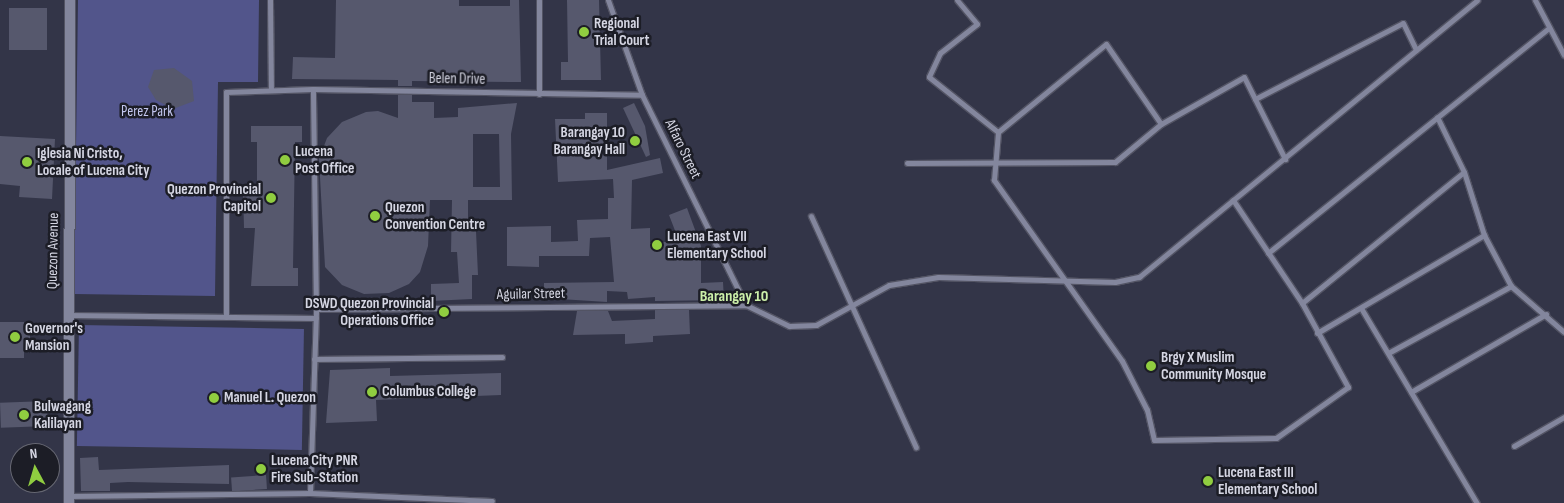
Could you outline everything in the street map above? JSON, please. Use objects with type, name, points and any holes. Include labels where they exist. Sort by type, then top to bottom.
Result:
[{"type":"main road","name":"Quezon Avenue","points":[[70,0],[68,316],[70,500]]},
{"type":"street","points":[[270,0],[272,89]]},
{"type":"street","points":[[539,0],[539,94]]},
{"type":"street","name":"Alfaro Street","points":[[608,0],[642,95],[746,305]]},
{"type":"street","points":[[957,0],[977,24],[940,53],[929,77],[998,132]]},
{"type":"street","points":[[1534,0],[1564,55]]},
{"type":"street","points":[[746,305],[789,326],[816,325],[889,285],[938,277],[1066,279],[1115,282],[1139,277],[1475,1]]},
{"type":"street","points":[[1255,99],[1403,23],[1416,50]]},
{"type":"street","points":[[1268,253],[1550,28]]},
{"type":"street","points":[[1161,124],[1106,44],[998,132],[994,180],[1014,213],[1066,279],[1122,361],[1147,410],[1154,440],[1276,438],[1348,386],[1317,334],[1302,303],[1233,200]]},
{"type":"street","points":[[907,163],[1115,162],[1161,124],[1244,77],[1285,159]]},
{"type":"street","points":[[310,493],[316,318],[313,89]]},
{"type":"street","name":"Belen Drive","points":[[226,317],[226,92],[313,89],[642,95]]},
{"type":"street","points":[[1437,118],[1464,172],[1484,235],[1511,286],[1546,314],[1564,332]]},
{"type":"street","points":[[1302,303],[1464,172]]},
{"type":"street","points":[[811,216],[916,447]]},
{"type":"street","points":[[1317,334],[1484,235]]},
{"type":"street","points":[[1390,352],[1511,286]]},
{"type":"street","name":"Aguilar Street","points":[[316,309],[746,305]]},
{"type":"street","points":[[1362,308],[1390,352],[1411,392],[1478,503]]},
{"type":"street","points":[[1411,392],[1546,314]]},
{"type":"street","points":[[68,316],[316,318]]},
{"type":"street","points":[[314,359],[502,357]]},
{"type":"street","points":[[1514,446],[1564,417]]},
{"type":"street","points":[[70,500],[310,493],[492,502]]},
{"type":"green space","name":"Perez Park","points":[[78,0],[259,0],[258,82],[218,82],[215,296],[74,294]]},
{"type":"green space","points":[[79,325],[304,329],[302,450],[77,446]]},
{"type":"building","points":[[336,0],[459,0],[459,6],[510,6],[510,0],[519,0],[521,82],[412,81],[412,86],[398,86],[398,80],[292,79],[293,57],[335,58]]},
{"type":"building","name":"Regional Trial Court","points":[[567,0],[599,0],[601,80],[561,80],[561,62],[568,62]]},
{"type":"building","points":[[9,8],[47,8],[47,50],[9,50]]},
{"type":"building","points":[[174,68],[192,81],[194,101],[173,109],[156,100],[148,87],[154,70]]},
{"type":"building","name":"Quezon Convention Centre","points":[[398,95],[412,95],[412,102],[434,102],[434,118],[458,117],[458,108],[517,103],[511,134],[512,200],[468,200],[468,231],[476,231],[478,275],[472,275],[472,299],[431,301],[431,284],[459,283],[457,252],[451,252],[452,200],[430,200],[428,246],[420,272],[409,284],[389,293],[364,294],[342,285],[325,267],[319,159],[327,138],[342,122],[366,112],[378,111],[398,118]],"holes":[[[473,134],[499,134],[500,187],[473,187]]]},
{"type":"building","points":[[634,103],[645,126],[650,155],[646,157],[623,108]]},
{"type":"building","points":[[585,113],[607,113],[607,170],[660,158],[663,173],[632,180],[631,229],[650,228],[650,243],[679,241],[669,215],[687,208],[701,246],[701,283],[723,282],[724,300],[655,301],[655,297],[628,299],[627,292],[607,291],[607,302],[544,298],[544,283],[614,282],[610,237],[590,238],[589,256],[539,256],[539,267],[507,266],[507,227],[551,226],[551,242],[578,241],[577,220],[608,219],[608,198],[614,198],[613,179],[558,182],[555,119],[585,119]]},
{"type":"building","points":[[251,126],[302,126],[302,142],[295,142],[293,268],[298,268],[298,286],[251,286],[255,228],[244,228],[243,190],[257,189],[257,142],[251,142]]},
{"type":"building","name":"Iglesia Ni Cristo, Locale of Lucena City","points":[[0,136],[55,139],[52,199],[19,197],[20,186],[0,184]]},
{"type":"building","points":[[655,310],[689,310],[690,334],[653,336],[653,342],[625,344],[625,334],[573,335],[577,311],[608,311],[612,321],[655,319]]},
{"type":"building","name":"Governor's Mansion","points":[[0,322],[24,322],[24,332],[30,332],[30,349],[24,349],[24,358],[0,358]]},
{"type":"building","points":[[390,368],[390,376],[501,373],[501,395],[376,400],[377,421],[326,423],[330,370]]},
{"type":"building","name":"Bulwagang Kalilayan","points":[[47,401],[48,426],[1,428],[0,403]]},
{"type":"building","points":[[98,457],[99,470],[229,465],[229,484],[128,482],[110,483],[110,491],[81,491],[80,458]]},
{"type":"building","points":[[266,475],[267,489],[232,491],[231,477]]},
{"type":"place","name":"Regional Trial Court","points":[[584,32]]},
{"type":"place","name":"Barangay 10 Barangay Hall","points":[[635,141]]},
{"type":"place","name":"Lucena Post Office","points":[[285,160]]},
{"type":"place","name":"Iglesia Ni Cristo, Locale of Lucena City","points":[[27,162]]},
{"type":"place","name":"Quezon Provincial Capitol","points":[[271,198]]},
{"type":"place","name":"Quezon Convention Centre","points":[[375,216]]},
{"type":"place","name":"Lucena East VII Elementary School","points":[[657,245]]},
{"type":"place","name":"DSWD Quezon Provincial Operations Office","points":[[444,312]]},
{"type":"place","name":"Governor's Mansion","points":[[15,337]]},
{"type":"place","name":"Brgy X Muslim Community Mosque","points":[[1151,366]]},
{"type":"place","name":"Columbus College","points":[[372,392]]},
{"type":"place","name":"Manuel L. Quezon","points":[[214,398]]},
{"type":"place","name":"Bulwagang Kalilayan","points":[[24,415]]},
{"type":"place","name":"Lucena City PNR Fire Sub-Station","points":[[261,469]]},
{"type":"place","name":"Lucena East III Elementary School","points":[[1208,481]]},
{"type":"district","name":"Barangay 10","points":[[734,297]]}]
